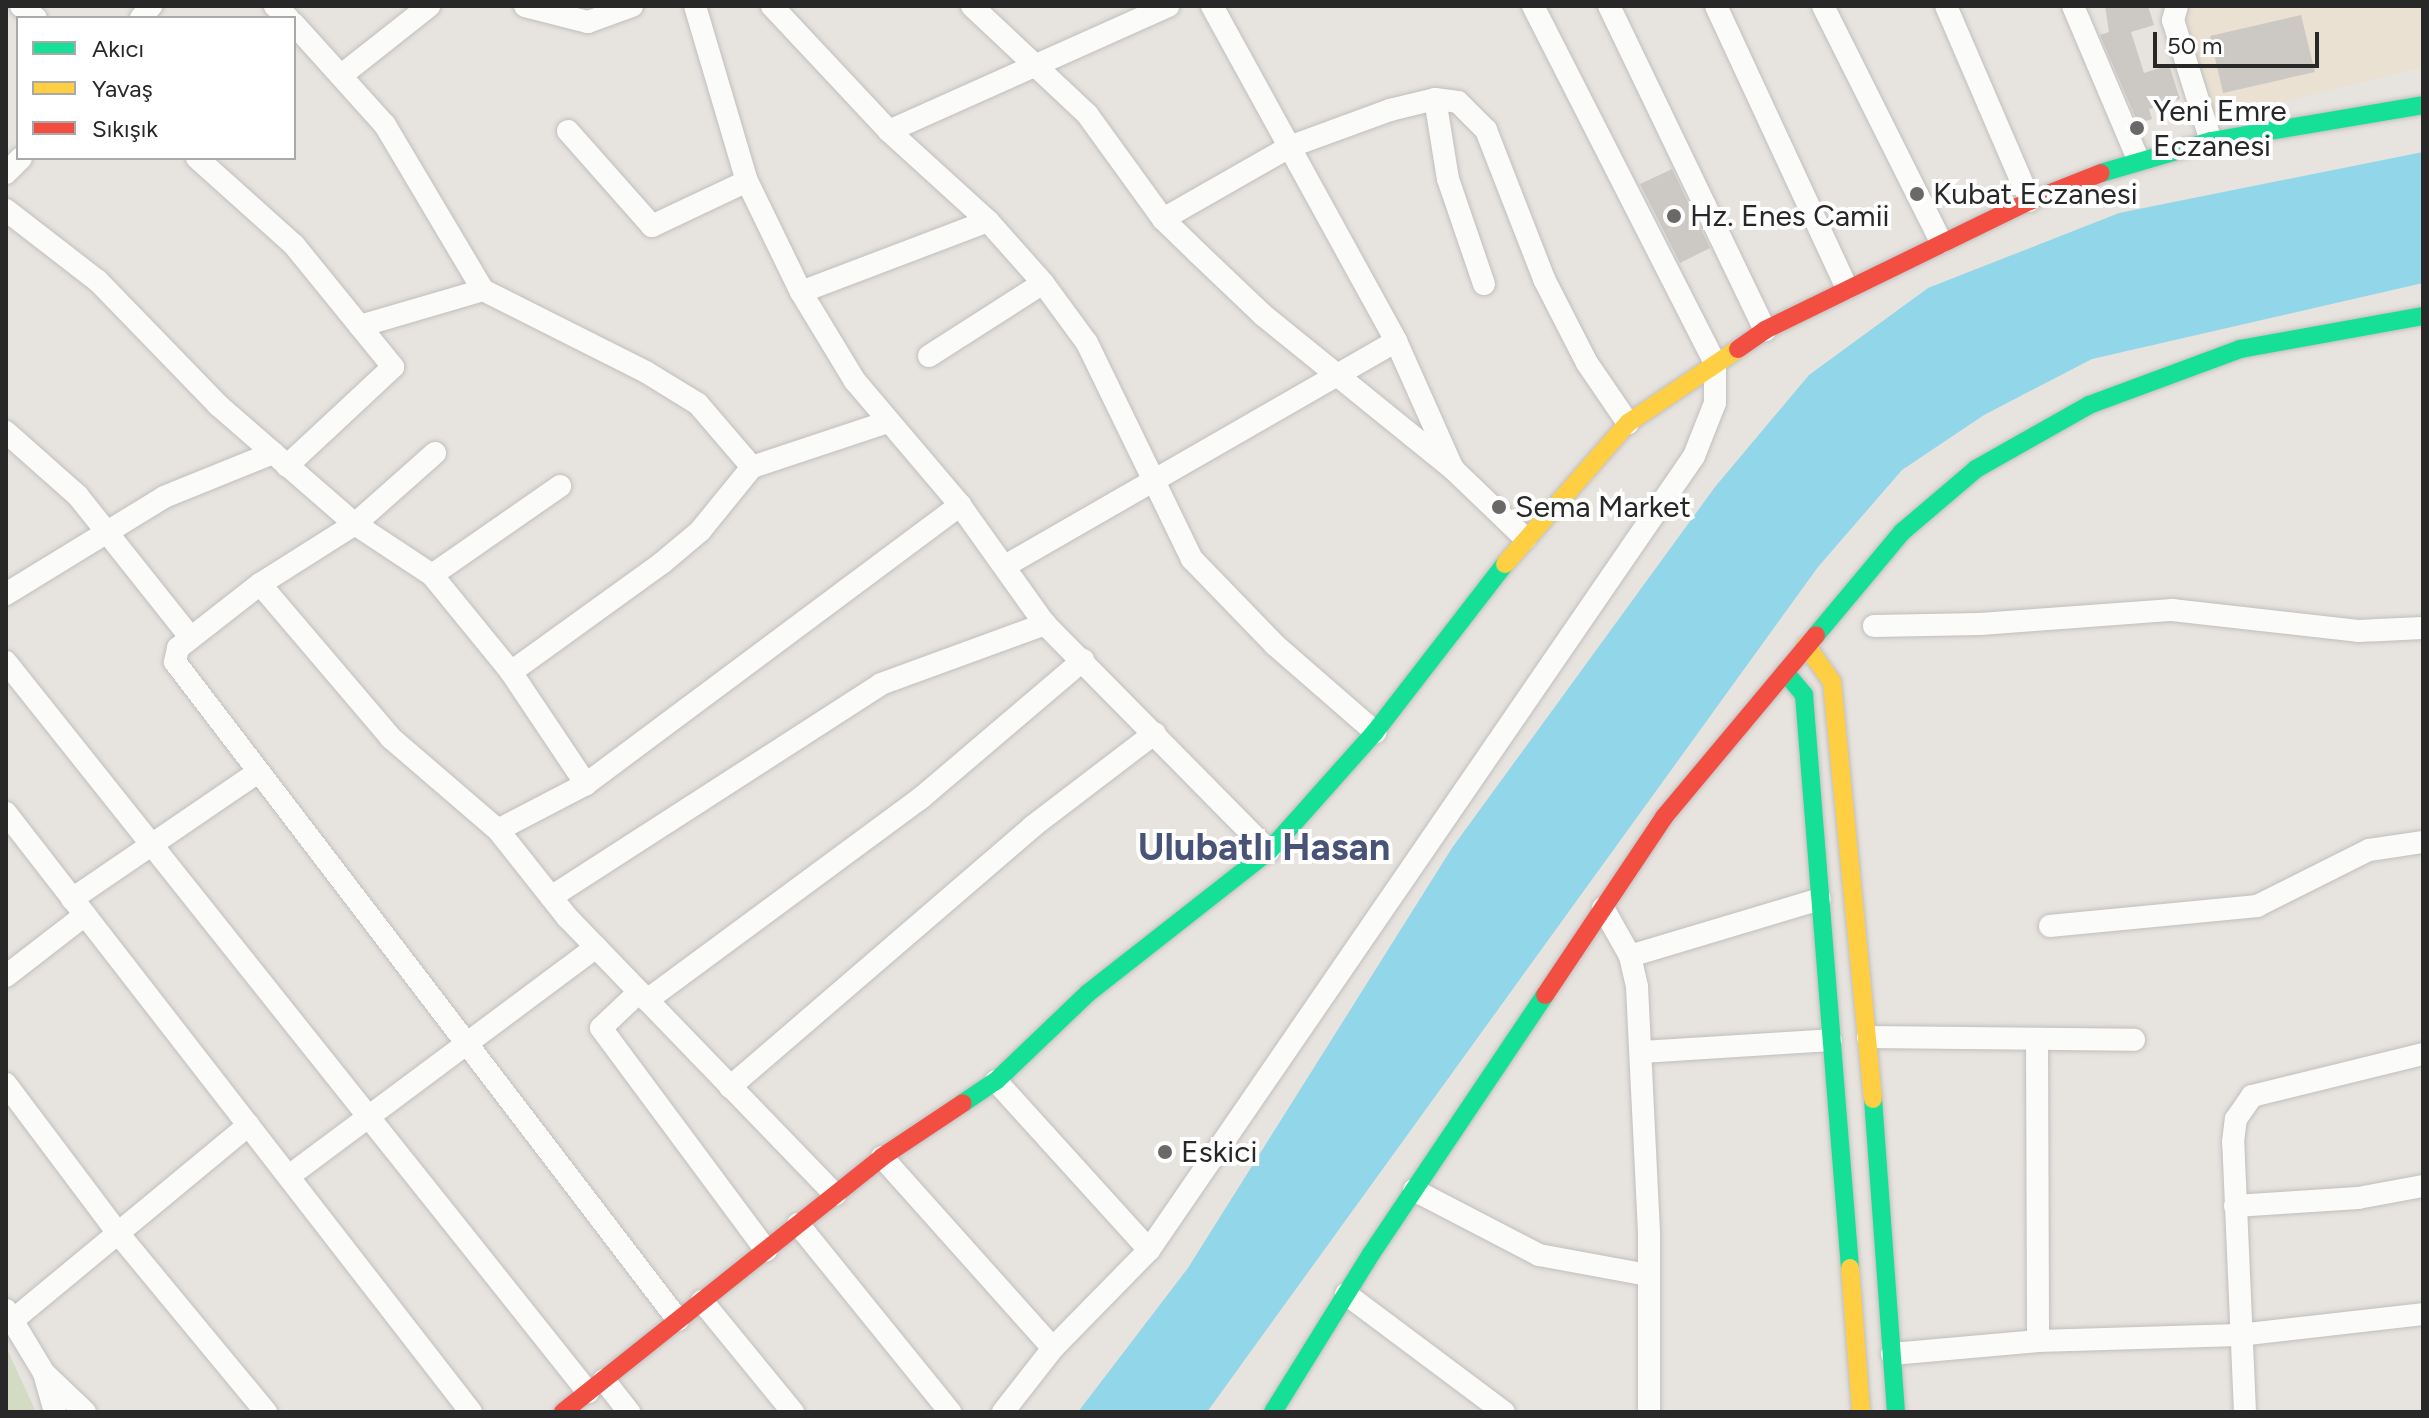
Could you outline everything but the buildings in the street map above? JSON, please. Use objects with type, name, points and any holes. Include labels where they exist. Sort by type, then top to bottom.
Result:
[{"type":"main road","points":[[563,1412],[882,1157],[996,1081],[1088,993],[1269,851],[1375,732],[1525,538],[1628,423],[1765,330],[2030,201],[2138,159],[2211,141],[2423,105]]},
{"type":"main road","points":[[1273,1412],[1414,1190],[1664,817],[1902,532],[1976,469],[2089,405],[2240,349],[2423,316]]},
{"type":"main road","points":[[1806,645],[1832,682],[1868,1037],[1896,1412]]},
{"type":"main road","points":[[1785,672],[1804,695],[1861,1412]]},
{"type":"street","points":[[343,74],[429,6]]},
{"type":"street","points":[[525,6],[588,22],[632,6]]},
{"type":"street","points":[[695,6],[747,181],[801,292],[887,422],[960,505],[1045,624],[1269,851]]},
{"type":"street","points":[[772,6],[889,131],[988,221],[1043,283],[1087,343],[1192,559],[1275,645],[1375,732]]},
{"type":"street","points":[[972,6],[1037,62],[1087,114],[1163,219],[1263,315],[1340,374],[1389,420],[1453,469],[1525,538]]},
{"type":"street","points":[[889,131],[1037,62],[1168,6]]},
{"type":"street","points":[[1212,6],[1396,341],[1453,469]]},
{"type":"street","points":[[1003,1412],[1053,1348],[1149,1250],[1694,456],[1715,403],[1715,363],[1533,6]]},
{"type":"street","points":[[1609,6],[1765,330]]},
{"type":"street","points":[[1716,6],[1847,288]]},
{"type":"street","points":[[1823,6],[1941,242]]},
{"type":"street","points":[[1946,6],[2030,201]]},
{"type":"street","points":[[2073,6],[2138,159]]},
{"type":"street","points":[[2177,6],[2173,20],[2211,141]]},
{"type":"street","points":[[296,26],[343,74],[385,125],[483,290],[646,372],[698,404],[752,467]]},
{"type":"street","points":[[1163,219],[1289,147],[1390,110],[1435,99],[1458,102],[1486,130],[1544,279],[1587,363],[1628,423]]},
{"type":"street","points":[[1435,99],[1448,179],[1484,284]]},
{"type":"street","points":[[568,131],[652,226],[747,181]]},
{"type":"street","points":[[6,594],[164,497],[280,459],[393,367],[294,245],[199,160]]},
{"type":"street","points":[[6,210],[98,281],[218,405],[355,524],[432,575],[511,672],[586,784]]},
{"type":"street","points":[[801,292],[988,221]]},
{"type":"street","points":[[929,356],[1043,283]]},
{"type":"street","points":[[360,326],[483,290]]},
{"type":"street","points":[[1005,566],[1396,341]]},
{"type":"street","points":[[511,672],[681,547],[727,502],[752,467],[887,422]]},
{"type":"street","points":[[6,432],[78,496],[191,638]]},
{"type":"street","points":[[435,453],[355,524],[260,584],[178,648],[175,662],[678,1320]]},
{"type":"street","points":[[432,575],[560,486]]},
{"type":"street","points":[[498,830],[586,784],[960,505]]},
{"type":"street","points":[[260,584],[391,738],[498,830],[596,947],[835,1195]]},
{"type":"street","points":[[1874,626],[2172,610],[2358,631],[2423,628]]},
{"type":"street","points":[[551,897],[881,684],[1045,624]]},
{"type":"street","points":[[766,1250],[601,1028],[921,798],[1083,660]]},
{"type":"street","points":[[6,662],[371,1114],[596,1386],[629,1412]]},
{"type":"street","points":[[730,1087],[1033,826],[1155,733]]},
{"type":"street","points":[[6,976],[152,842],[258,772]]},
{"type":"street","points":[[6,813],[471,1412]]},
{"type":"street","points":[[2050,926],[2257,906],[2369,850],[2423,842]]},
{"type":"street","points":[[1630,956],[1820,899]]},
{"type":"street","points":[[1603,908],[1630,956],[1642,1052],[1649,1412]]},
{"type":"street","points":[[289,1176],[596,947]]},
{"type":"street","points":[[1868,1037],[2134,1040]]},
{"type":"street","points":[[1642,1052],[1831,1040]]},
{"type":"street","points":[[2037,1040],[2038,1341]]},
{"type":"street","points":[[2245,1412],[2235,1206],[2236,1119],[2252,1096],[2423,1054]]},
{"type":"street","points":[[996,1081],[1149,1250]]},
{"type":"street","points":[[6,1084],[117,1232],[266,1412]]},
{"type":"street","points":[[85,1412],[44,1373],[9,1315],[249,1125]]},
{"type":"street","points":[[882,1157],[1053,1348]]},
{"type":"street","points":[[2235,1206],[2358,1198],[2423,1186]]},
{"type":"street","points":[[1414,1190],[1539,1255],[1648,1275]]},
{"type":"street","points":[[798,1224],[950,1412]]},
{"type":"street","points":[[1346,1294],[1504,1412]]},
{"type":"street","points":[[702,1301],[793,1412]]},
{"type":"street","points":[[1892,1354],[2038,1341],[2239,1335],[2423,1314]]},
{"type":"street","points":[[44,1373],[55,1412]]},
{"type":"shaded area","points":[[2204,6],[2423,6],[2423,67],[2208,120],[2181,13]]},
{"type":"green space","points":[[6,1347],[36,1412],[6,1412]]},
{"type":"water","points":[[2423,152],[2423,283],[2092,359],[1984,415],[1902,470],[1818,567],[1207,1412],[1078,1412],[1188,1268],[1452,848],[1715,487],[1809,375],[1928,288],[2119,213]]},
{"type":"traffic: fast","points":[[2101,173],[2211,141],[2423,105]]},
{"type":"traffic: fast","points":[[1816,635],[1902,532],[1976,469],[2089,405],[2240,349],[2423,316]]},
{"type":"traffic: fast","points":[[963,1103],[996,1081],[1088,993],[1269,851],[1375,732],[1505,564]]},
{"type":"traffic: fast","points":[[1785,672],[1804,695],[1850,1268]]},
{"type":"traffic: fast","points":[[1273,1412],[1371,1254],[1545,995]]},
{"type":"traffic: fast","points":[[1873,1099],[1896,1412]]},
{"type":"traffic: slow","points":[[1505,564],[1628,423],[1738,349]]},
{"type":"traffic: slow","points":[[1806,645],[1832,682],[1873,1099]]},
{"type":"traffic: slow","points":[[1850,1268],[1861,1412]]},
{"type":"traffic: jam","points":[[1738,349],[1765,330],[2030,201],[2101,173]]},
{"type":"traffic: jam","points":[[1545,995],[1664,817],[1816,635]]},
{"type":"traffic: jam","points":[[563,1412],[882,1157],[963,1103]]},
{"type":"place","name":"Yeni Emre Eczanesi","points":[[2137,128]]},
{"type":"place","name":"Kubat Eczanesi","points":[[1917,194]]},
{"type":"place","name":"Hz. Enes Camii","points":[[1674,216]]},
{"type":"place","name":"Sema Market","points":[[1499,507]]},
{"type":"place","name":"Eskici","points":[[1165,1152]]},
{"type":"district","name":"Ulubatlı Hasan","points":[[1264,848]]}]
